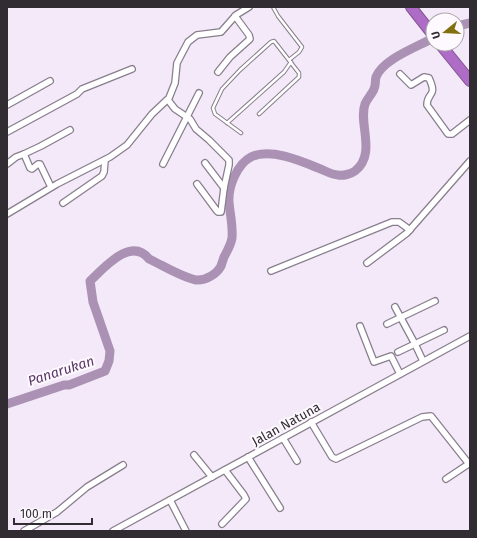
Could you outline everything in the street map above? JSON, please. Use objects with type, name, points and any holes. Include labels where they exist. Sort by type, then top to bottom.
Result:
[{"type":"highway","points":[[411,7],[425,25]]},
{"type":"highway","points":[[446,52],[470,81]]},
{"type":"street","points":[[7,214],[51,187],[86,168],[105,160],[127,145],[152,114],[168,100],[175,83],[177,63],[188,42],[201,34],[221,32],[235,16],[249,7]]},
{"type":"street","points":[[218,72],[230,57],[250,39],[249,35],[235,16]]},
{"type":"street","points":[[7,132],[77,94],[82,89],[132,69]]},
{"type":"street","points":[[400,74],[411,85],[424,77],[429,78],[433,87],[433,92],[427,100],[427,105],[448,134],[452,134],[470,120]]},
{"type":"street","points":[[7,105],[50,81]]},
{"type":"street","points":[[163,164],[199,93]]},
{"type":"street","points":[[168,100],[175,109],[187,117],[196,129],[229,160],[221,212],[218,212],[197,184]]},
{"type":"street","points":[[7,164],[16,157],[42,146],[70,130]]},
{"type":"street","points":[[24,154],[30,168],[32,169],[40,164],[51,187]]},
{"type":"street","points":[[62,203],[102,176],[104,172],[105,160]]},
{"type":"street","points":[[367,263],[410,230],[470,161]]},
{"type":"street","points":[[205,163],[224,188]]},
{"type":"street","points":[[271,271],[392,222],[399,222],[410,230]]},
{"type":"street","points":[[387,324],[435,301]]},
{"type":"street","points":[[395,307],[423,361]]},
{"type":"street","points":[[360,326],[374,362],[391,356],[400,374]]},
{"type":"street","points":[[398,352],[444,330]]},
{"type":"street","name":"Jalan Natuna","points":[[112,531],[470,336]]},
{"type":"street","points":[[311,422],[332,457],[336,459],[422,417],[431,416],[469,463],[446,479]]},
{"type":"street","points":[[283,438],[297,461]]},
{"type":"street","points":[[194,455],[212,477]]},
{"type":"street","points":[[248,457],[280,508]]},
{"type":"street","points":[[24,531],[57,512],[87,487],[123,466]]},
{"type":"street","points":[[222,524],[246,499],[225,470]]},
{"type":"street","points":[[170,500],[186,531]]},
{"type":"lane","points":[[227,123],[284,72],[290,61],[302,47],[273,7]]},
{"type":"lane","points":[[241,133],[215,114],[213,108],[222,89],[272,41],[275,42],[299,73],[299,77],[259,114]]},
{"type":"waterway","name":"Panarukan","points":[[465,24],[470,23]]},
{"type":"waterway","name":"Panarukan","points":[[7,404],[64,385],[69,385],[105,371],[109,361],[110,351],[93,302],[90,281],[118,256],[126,252],[134,251],[142,253],[149,259],[172,271],[196,280],[207,278],[217,272],[230,246],[232,238],[229,202],[230,190],[234,176],[246,160],[259,155],[276,154],[336,175],[345,175],[355,171],[365,156],[366,138],[363,112],[365,104],[375,87],[376,77],[380,71],[393,59],[425,42]]}]
